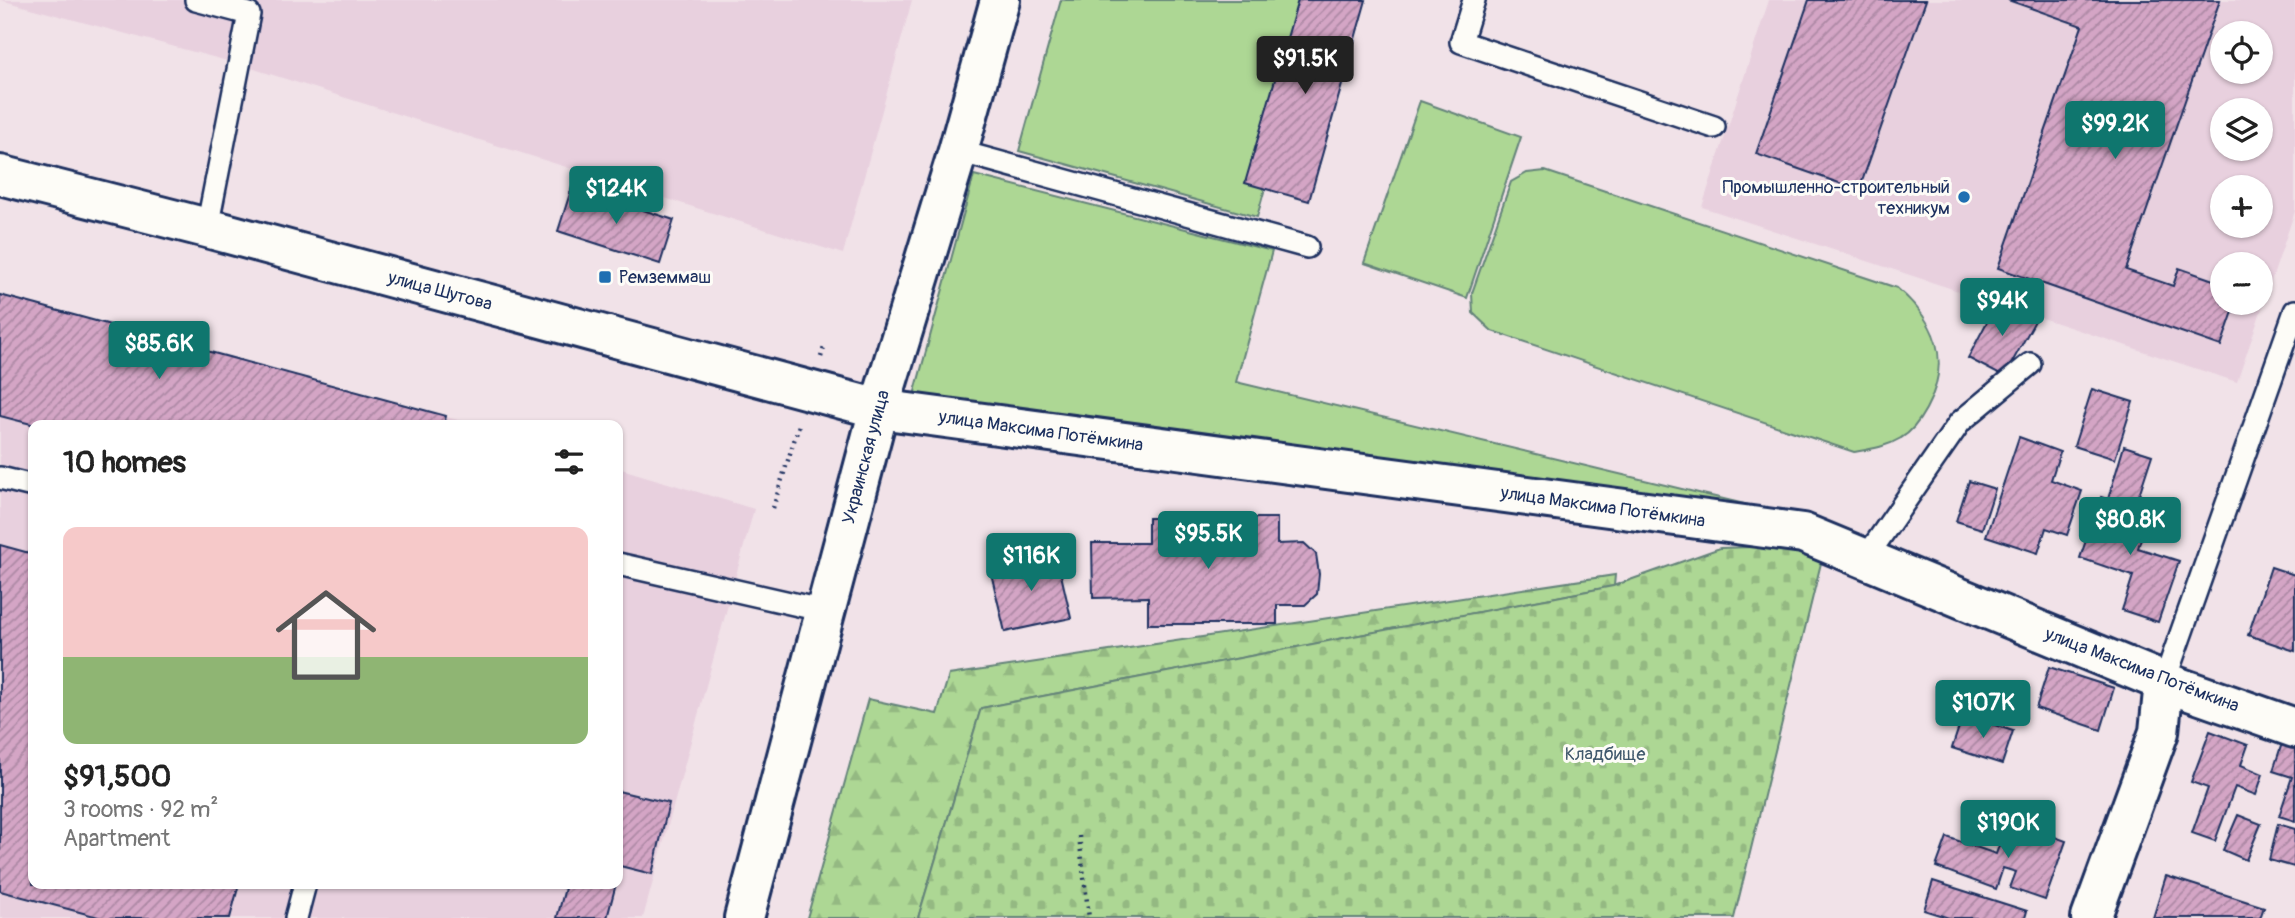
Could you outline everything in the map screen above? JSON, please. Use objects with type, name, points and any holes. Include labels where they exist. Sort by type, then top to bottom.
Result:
[{"type":"street","name":"Украинская улица","points":[[744,918],[879,409],[958,151],[1000,0]]},
{"type":"street","name":"улица Шутова","points":[[0,175],[879,409]]},
{"type":"street","name":"улица Максима Потёмкина","points":[[879,409],[1802,533],[2164,682],[2295,728]]},
{"type":"street","points":[[2091,918],[2159,732],[2164,682]]},
{"type":"lane","points":[[196,0],[249,14],[207,228]]},
{"type":"lane","points":[[1474,0],[1461,42],[1714,127]]},
{"type":"lane","points":[[958,151],[1307,247]]},
{"type":"lane","points":[[2164,682],[2295,311]]},
{"type":"lane","points":[[1865,559],[1961,422],[2030,364]]},
{"type":"lane","points":[[0,478],[28,485]]},
{"type":"lane","points":[[623,565],[825,611]]},
{"type":"lane","points":[[296,918],[304,889]]},
{"type":"path","points":[[1079,836],[1089,918]]},
{"type":"shaded area","points":[[0,0],[912,0],[843,254],[235,63]]},
{"type":"shaded area","name":"Промышленно-строительный техникум","points":[[1769,0],[2295,0],[2295,211],[2273,276],[2273,252],[2210,252],[2210,315],[2260,315],[2237,382],[1702,207]]},
{"type":"shaded area","points":[[0,295],[458,420],[28,420],[28,889],[623,889],[623,470],[754,509],[643,918],[0,918]]},
{"type":"green space","points":[[1061,0],[1317,0],[1257,217],[1019,151]]},
{"type":"green space","points":[[1420,101],[1521,137],[1467,298],[1364,263]]},
{"type":"green space","points":[[1545,171],[1897,288],[1922,314],[1931,329],[1939,359],[1934,391],[1921,417],[1909,432],[1895,441],[1854,452],[1492,331],[1473,313],[1472,293],[1511,182],[1527,173]]},
{"type":"green space","points":[[974,175],[1272,251],[1236,382],[1782,513],[913,399]]},
{"type":"green space","name":"Кладбище","points":[[1784,546],[1822,559],[1734,918],[918,918],[981,708],[1613,586],[1720,548]]},
{"type":"green space","points":[[1615,575],[1614,586],[981,708],[918,918],[807,918],[868,699],[937,714],[949,675]]},
{"type":"building","points":[[1298,0],[1366,0],[1309,201],[1245,183]]},
{"type":"building","points":[[1809,0],[1926,0],[1859,190],[1756,154]]},
{"type":"building","points":[[2008,0],[2220,0],[2213,21],[2210,21],[2210,29],[2126,270],[2173,286],[2179,268],[2210,279],[2210,315],[2232,315],[2221,346],[1998,268],[2082,26]]},
{"type":"building","points":[[572,187],[674,220],[660,264],[558,231]]},
{"type":"building","points":[[0,295],[446,416],[445,420],[28,420],[28,423],[0,416]]},
{"type":"building","points":[[1999,299],[2036,319],[2004,377],[1968,358]]},
{"type":"building","points":[[2092,389],[2133,402],[2115,459],[2074,446]]},
{"type":"building","points":[[2019,437],[2060,452],[2051,480],[2082,491],[2067,535],[2046,528],[2038,553],[1986,536]]},
{"type":"building","points":[[2124,446],[2152,455],[2135,507],[2108,499]]},
{"type":"building","points":[[1969,481],[1995,489],[1982,529],[1956,521]]},
{"type":"building","points":[[2101,497],[2149,513],[2138,548],[2179,561],[2158,622],[2122,610],[2133,576],[2080,558]]},
{"type":"building","points":[[1148,518],[1277,518],[1277,544],[1304,543],[1316,554],[1319,574],[1317,594],[1305,605],[1277,605],[1277,624],[1148,624],[1148,597],[1093,598],[1092,543],[1148,543]]},
{"type":"building","points":[[0,545],[28,553],[28,889],[238,889],[230,918],[102,918],[0,891]]},
{"type":"building","points":[[1056,553],[1071,618],[1005,632],[990,569]]},
{"type":"building","points":[[2271,567],[2295,575],[2295,651],[2248,635]]},
{"type":"building","points":[[2049,667],[2114,688],[2101,730],[2036,708]]},
{"type":"building","points":[[1963,715],[2013,731],[2002,764],[1952,748]]},
{"type":"building","points":[[2210,731],[2248,745],[2241,765],[2263,774],[2256,795],[2235,787],[2215,841],[2192,833],[2208,788],[2191,782]]},
{"type":"building","points":[[2283,740],[2295,744],[2295,821],[2279,816],[2292,777],[2273,771]]},
{"type":"building","points":[[623,792],[669,803],[652,874],[623,867]]},
{"type":"building","points":[[2238,815],[2261,824],[2246,860],[2223,850]]},
{"type":"building","points":[[2008,820],[2066,841],[2045,900],[2010,888],[2016,872],[2003,868],[1996,889],[1936,867],[1947,837],[1996,854]]},
{"type":"building","points":[[2278,824],[2295,829],[2294,867],[2269,860]]},
{"type":"building","points":[[2166,876],[2264,907],[2260,918],[2153,918]]},
{"type":"building","points":[[1933,881],[2027,911],[2025,918],[1949,918],[1924,910]]},
{"type":"building","points":[[565,889],[615,889],[607,918],[557,918]]},
{"type":"place","name":"Промышленно-строительный техникум","points":[[1964,197]]},
{"type":"place","name":"Ремземмаш","points":[[605,277]]}]
